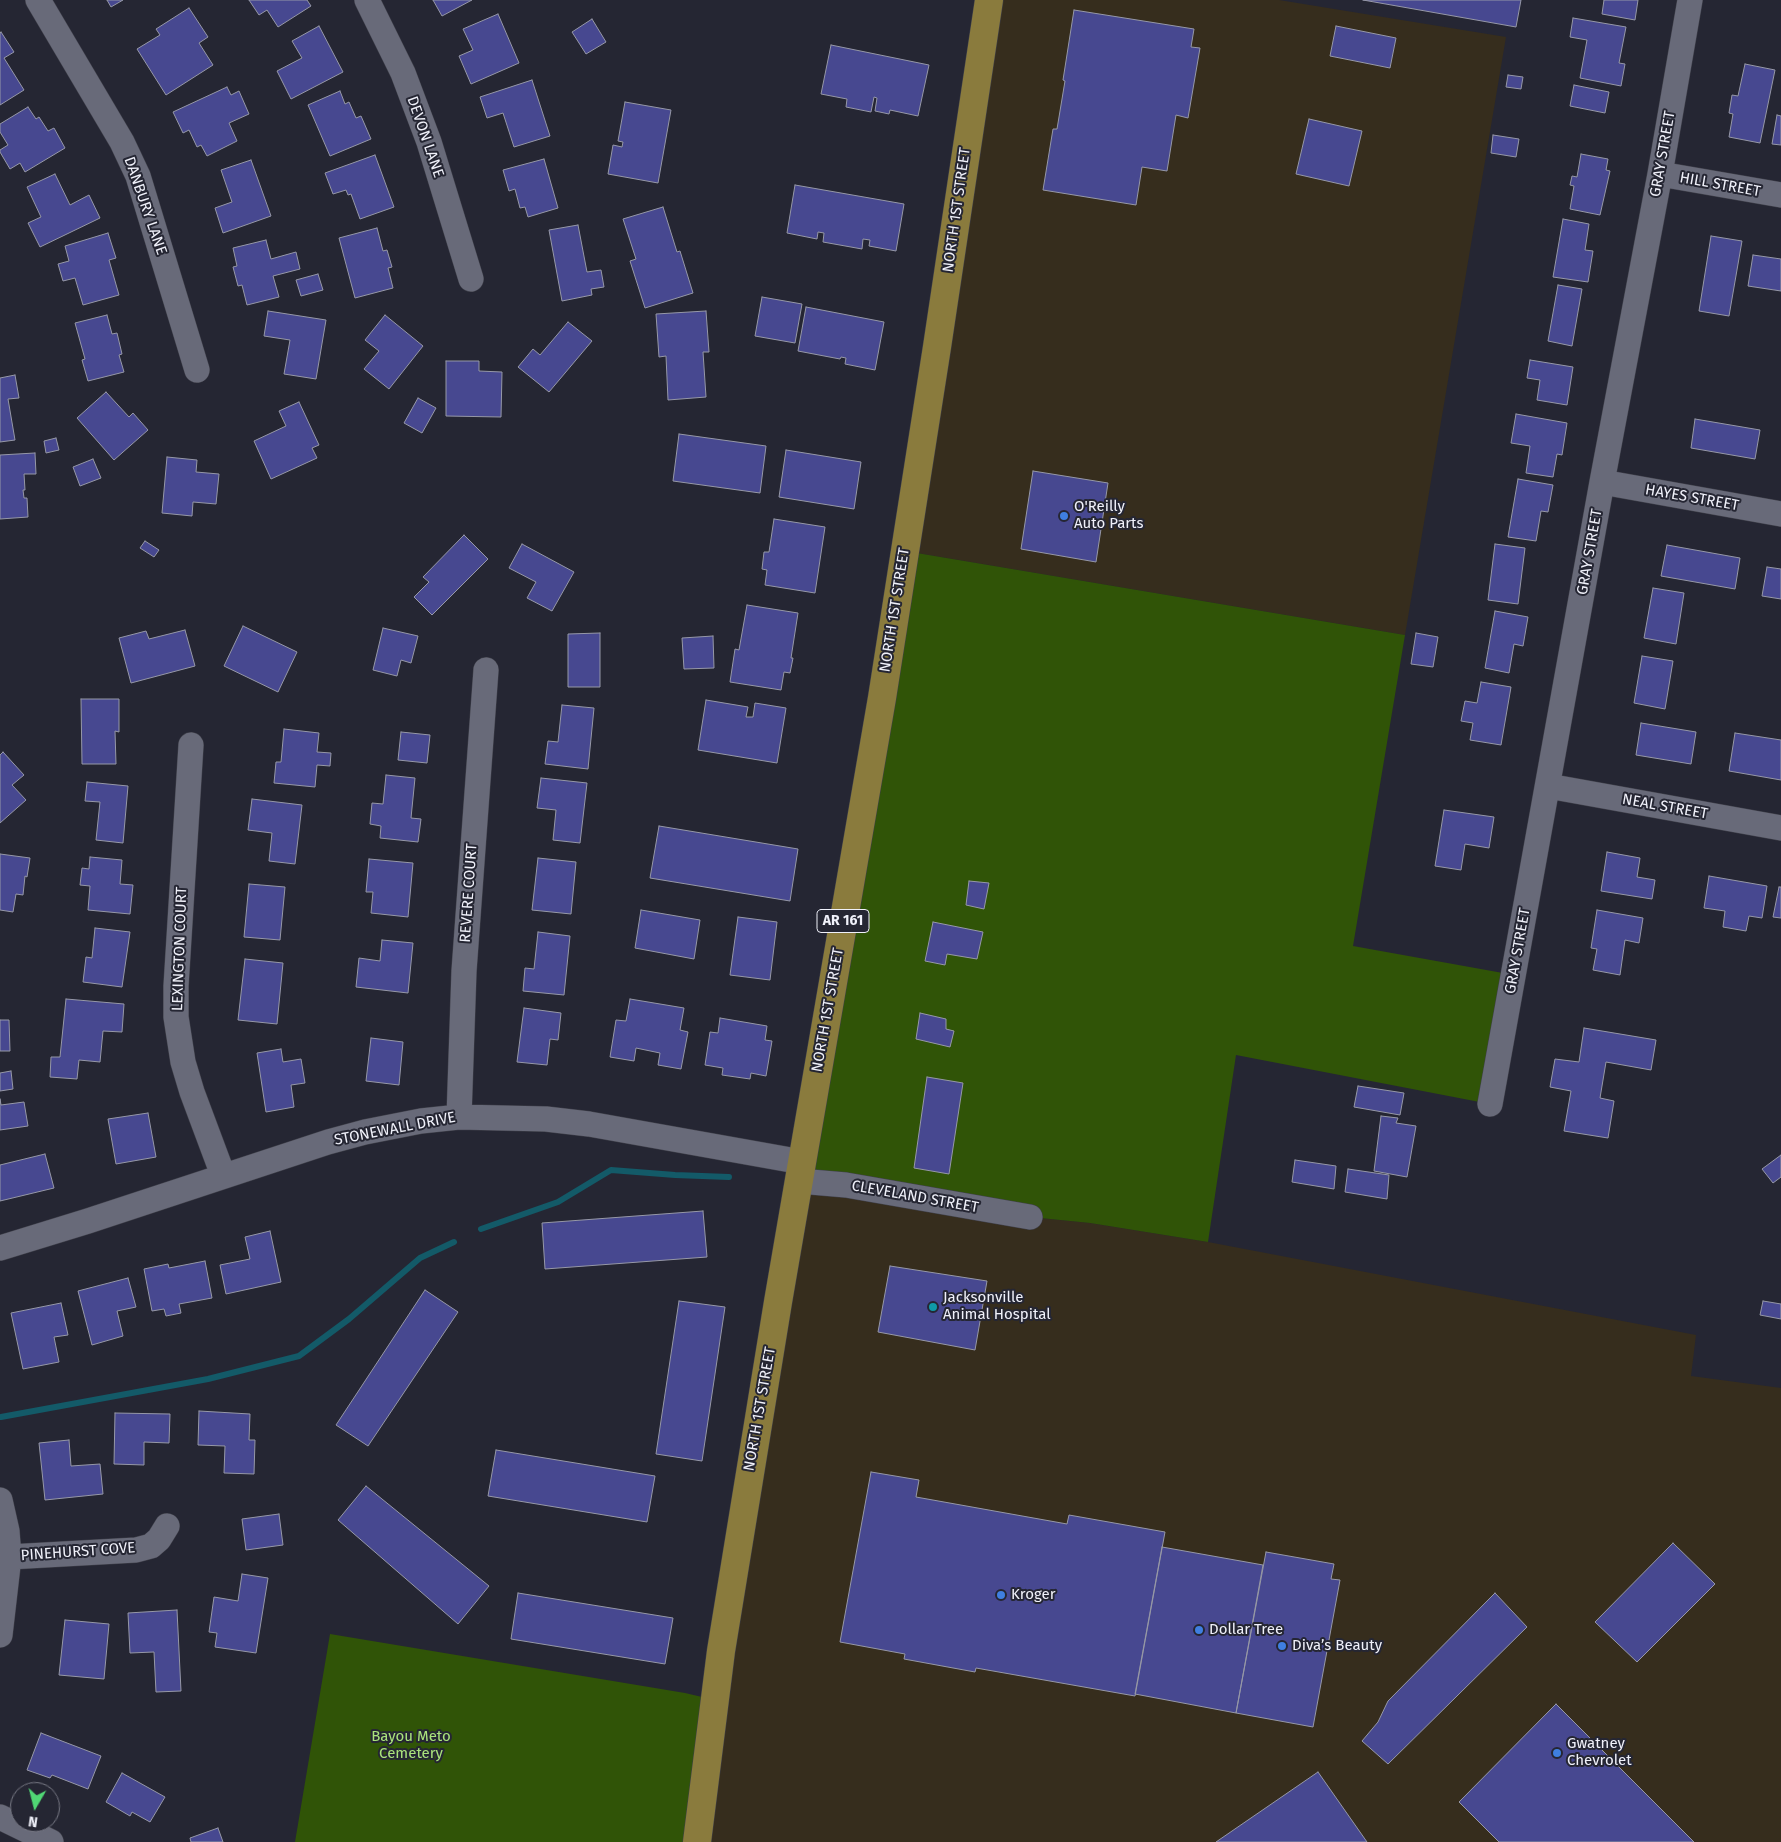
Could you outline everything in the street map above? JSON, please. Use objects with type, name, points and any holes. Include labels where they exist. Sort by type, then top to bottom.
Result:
[{"type":"main road","name":"NORTH 1ST STREET","points":[[697,1842],[721,1651],[888,655],[989,0]]},
{"type":"street","name":"DANBURY LANE","points":[[38,0],[122,142],[138,176],[147,200],[197,370]]},
{"type":"street","name":"DEVON LANE","points":[[367,0],[402,74],[429,142],[471,279]]},
{"type":"street","name":"GRAY STREET","points":[[1490,1104],[1690,0]]},
{"type":"street","name":"HILL STREET","points":[[1660,174],[1781,195]]},
{"type":"street","name":"HAYES STREET","points":[[1602,482],[1781,514]]},
{"type":"street","name":"REVERE COURT","points":[[459,1116],[464,971],[486,670]]},
{"type":"street","name":"LEXINGTON COURT","points":[[191,745],[176,986],[176,1017],[183,1062],[223,1176]]},
{"type":"street","name":"NEAL STREET","points":[[1548,786],[1781,828]]},
{"type":"street","name":"STONEWALL DRIVE","points":[[0,1248],[328,1142],[365,1132],[459,1116],[546,1119],[589,1124],[801,1171]]},
{"type":"street","name":"CLEVELAND STREET","points":[[801,1171],[846,1185],[1030,1217]]},
{"type":"street","points":[[0,1500],[7,1531],[0,1635]]},
{"type":"street","name":"PINEHURST COVE","points":[[5,1569],[136,1550],[151,1546],[159,1539],[167,1526]]},
{"type":"street","points":[[0,1817],[51,1842]]},
{"type":"shaded area","points":[[989,0],[1279,0],[1506,37],[1405,635],[905,551]]},
{"type":"shaded area","points":[[799,1181],[1030,1217],[1090,1223],[1208,1242],[1696,1335],[1691,1376],[1781,1388],[1781,1842],[697,1842]]},
{"type":"green space","points":[[905,551],[1405,635],[1353,946],[1514,975],[1490,1104],[1236,1055],[1208,1242],[1090,1223],[1030,1217],[799,1181]]},
{"type":"green space","name":"Bayou Meto Cemetery","points":[[330,1634],[685,1693],[715,1700],[697,1842],[295,1842]]},
{"type":"building","points":[[107,0],[123,0],[111,7]]},
{"type":"building","points":[[249,0],[307,0],[311,6],[278,27],[267,10],[259,15]]},
{"type":"building","points":[[433,0],[472,0],[442,16]]},
{"type":"building","points":[[1363,0],[1521,0],[1516,27]]},
{"type":"building","points":[[1604,0],[1638,0],[1635,20],[1602,14]]},
{"type":"building","points":[[189,8],[208,37],[199,43],[213,65],[166,95],[137,49],[160,35],[156,29]]},
{"type":"building","points":[[1074,10],[1194,29],[1191,47],[1200,48],[1188,118],[1176,115],[1167,171],[1142,167],[1136,205],[1043,190],[1053,129],[1057,129]]},
{"type":"building","points":[[498,14],[519,63],[471,84],[459,56],[473,50],[463,29]]},
{"type":"building","points":[[1573,18],[1626,27],[1619,63],[1625,64],[1621,86],[1580,78],[1587,40],[1570,37]]},
{"type":"building","points":[[592,19],[606,42],[586,54],[572,32]]},
{"type":"building","points":[[319,26],[343,72],[291,99],[277,71],[302,58],[292,41]]},
{"type":"building","points":[[1336,26],[1396,38],[1390,68],[1330,56]]},
{"type":"building","points":[[0,33],[14,52],[4,58],[24,90],[0,105]]},
{"type":"building","points":[[831,45],[929,65],[918,116],[890,110],[889,114],[875,111],[877,98],[874,97],[871,112],[846,107],[847,99],[821,94]]},
{"type":"building","points":[[1745,64],[1775,70],[1760,143],[1729,137],[1733,114],[1729,113],[1732,95],[1738,96]]},
{"type":"building","points":[[1508,75],[1523,77],[1521,89],[1506,87]]},
{"type":"building","points":[[532,80],[550,136],[514,147],[503,113],[487,118],[480,97]]},
{"type":"building","points":[[1574,85],[1609,92],[1605,113],[1570,106]]},
{"type":"building","points":[[227,87],[231,95],[239,91],[249,114],[229,123],[237,141],[207,156],[201,145],[197,147],[189,130],[183,133],[173,112]]},
{"type":"building","points":[[340,91],[345,104],[349,102],[356,118],[361,116],[371,139],[330,156],[308,105]]},
{"type":"building","points":[[625,102],[671,110],[658,183],[608,174],[613,145],[622,147],[623,142],[618,141]]},
{"type":"building","points":[[28,107],[36,119],[39,117],[48,131],[54,128],[65,148],[25,172],[20,163],[10,169],[0,152],[0,150],[8,145],[0,132],[0,124]]},
{"type":"building","points":[[1777,115],[1781,116],[1781,145],[1772,144]]},
{"type":"building","points":[[1309,119],[1362,131],[1349,186],[1296,174]]},
{"type":"building","points":[[1493,135],[1519,139],[1516,157],[1491,153]]},
{"type":"building","points":[[1581,154],[1608,159],[1606,170],[1610,171],[1600,215],[1570,209],[1574,186],[1570,185],[1572,176],[1577,177]]},
{"type":"building","points":[[375,155],[394,207],[360,219],[351,194],[348,195],[346,190],[333,194],[325,173]]},
{"type":"building","points":[[544,159],[558,208],[528,217],[525,207],[520,208],[515,189],[509,191],[503,170]]},
{"type":"building","points":[[251,160],[271,216],[223,233],[215,208],[232,202],[221,170]]},
{"type":"building","points":[[55,174],[70,205],[89,195],[100,218],[40,247],[28,223],[41,217],[27,187]]},
{"type":"building","points":[[795,185],[904,204],[896,251],[869,246],[870,240],[863,239],[862,249],[823,242],[824,233],[818,232],[817,239],[787,233]]},
{"type":"building","points":[[663,207],[677,252],[680,251],[693,293],[645,308],[630,261],[636,259],[623,219]]},
{"type":"building","points":[[1563,219],[1589,224],[1585,250],[1593,251],[1588,282],[1553,277]]},
{"type":"building","points":[[578,225],[587,272],[601,270],[604,287],[591,289],[592,295],[562,301],[549,230]]},
{"type":"building","points":[[377,228],[383,251],[387,250],[392,267],[388,268],[393,288],[355,298],[339,238]]},
{"type":"building","points":[[108,233],[116,258],[109,260],[119,295],[83,305],[75,278],[63,281],[58,264],[69,261],[65,246]]},
{"type":"building","points":[[1711,236],[1742,241],[1729,316],[1699,311]]},
{"type":"building","points":[[266,240],[271,259],[296,252],[300,269],[273,276],[279,297],[247,305],[242,285],[238,286],[233,267],[237,266],[233,248]]},
{"type":"building","points":[[1753,255],[1781,259],[1781,291],[1748,286]]},
{"type":"building","points":[[318,274],[323,290],[301,296],[296,280]]},
{"type":"building","points":[[1558,285],[1582,289],[1572,346],[1548,341]]},
{"type":"building","points":[[762,297],[802,304],[795,343],[755,336]]},
{"type":"building","points":[[806,307],[884,322],[875,370],[845,364],[846,358],[841,357],[840,359],[798,351]]},
{"type":"building","points":[[268,311],[326,320],[316,379],[284,374],[290,340],[264,336]]},
{"type":"building","points":[[706,311],[709,352],[703,352],[706,397],[668,400],[666,356],[659,357],[656,314]]},
{"type":"building","points":[[107,315],[112,334],[117,333],[122,354],[119,355],[124,372],[88,381],[82,360],[85,359],[75,323]]},
{"type":"building","points":[[385,315],[423,346],[389,389],[364,369],[379,351],[365,340]]},
{"type":"building","points":[[568,322],[592,341],[549,392],[518,367],[533,349],[540,355]]},
{"type":"building","points":[[1530,360],[1573,367],[1567,405],[1537,400],[1540,380],[1527,378]]},
{"type":"building","points":[[446,361],[479,361],[479,371],[502,372],[501,417],[446,416]]},
{"type":"building","points":[[15,375],[19,398],[8,399],[15,440],[0,442],[0,378]]},
{"type":"building","points":[[106,392],[129,417],[133,413],[148,430],[114,460],[77,418]]},
{"type":"building","points":[[418,398],[436,408],[422,433],[404,423]]},
{"type":"building","points":[[299,402],[319,445],[312,448],[317,458],[271,479],[254,441],[286,426],[279,411]]},
{"type":"building","points":[[1516,414],[1567,423],[1562,455],[1557,454],[1553,477],[1526,473],[1530,446],[1511,443]]},
{"type":"building","points":[[1695,419],[1760,430],[1755,459],[1691,448]]},
{"type":"building","points":[[679,434],[766,446],[760,493],[673,481]]},
{"type":"building","points":[[56,438],[59,450],[46,453],[44,441]]},
{"type":"building","points":[[786,450],[861,462],[854,509],[779,497]]},
{"type":"building","points":[[35,453],[36,474],[24,474],[25,490],[23,490],[24,498],[27,498],[28,517],[0,519],[0,455]]},
{"type":"building","points":[[167,457],[197,460],[196,472],[219,474],[216,504],[193,502],[192,516],[162,513]]},
{"type":"building","points":[[93,459],[101,478],[80,486],[73,467]]},
{"type":"building","name":"O'Reilly Auto Parts","points":[[1033,471],[1108,483],[1096,562],[1021,549]]},
{"type":"building","points":[[1518,479],[1553,485],[1548,512],[1541,511],[1536,541],[1508,537]]},
{"type":"building","points":[[774,519],[825,527],[815,593],[765,585],[767,570],[762,569],[764,552],[769,552]]},
{"type":"building","points":[[464,535],[488,559],[432,615],[414,597],[429,582],[423,577]]},
{"type":"building","points":[[145,541],[159,550],[154,557],[140,548]]},
{"type":"building","points":[[522,544],[574,572],[552,611],[527,598],[536,582],[509,568]]},
{"type":"building","points":[[1495,544],[1525,548],[1518,604],[1488,600]]},
{"type":"building","points":[[1667,545],[1740,558],[1735,589],[1661,576]]},
{"type":"building","points":[[1767,567],[1781,569],[1781,599],[1762,596]]},
{"type":"building","points":[[1653,588],[1684,593],[1676,644],[1644,638]]},
{"type":"building","points":[[747,605],[798,613],[790,673],[784,672],[781,690],[730,682],[735,649],[739,650]]},
{"type":"building","points":[[1495,611],[1528,617],[1523,646],[1514,644],[1509,673],[1485,668]]},
{"type":"building","points":[[243,626],[297,652],[278,692],[224,666]]},
{"type":"building","points":[[383,628],[418,636],[411,663],[401,660],[397,676],[373,670]]},
{"type":"building","points":[[185,630],[195,666],[131,683],[119,638],[146,631],[149,639]]},
{"type":"building","points":[[600,633],[600,687],[568,687],[568,634]]},
{"type":"building","points":[[1416,633],[1438,637],[1433,667],[1411,664]]},
{"type":"building","points":[[713,636],[714,668],[684,669],[682,638]]},
{"type":"building","points":[[1642,656],[1673,661],[1665,709],[1634,703]]},
{"type":"building","points":[[1481,682],[1511,687],[1501,745],[1470,740],[1473,723],[1461,721],[1465,701],[1477,703]]},
{"type":"building","points":[[81,699],[119,699],[119,732],[115,731],[116,764],[82,764]]},
{"type":"building","points":[[706,700],[748,707],[746,717],[753,717],[755,703],[786,708],[777,763],[698,750]]},
{"type":"building","points":[[562,705],[594,708],[588,769],[545,764],[548,741],[558,742]]},
{"type":"building","points":[[1641,723],[1696,732],[1691,764],[1636,755]]},
{"type":"building","points":[[284,729],[319,733],[317,752],[331,753],[330,766],[317,765],[315,787],[274,783],[276,762],[281,762]]},
{"type":"building","points":[[401,732],[430,735],[427,763],[398,760]]},
{"type":"building","points":[[1735,733],[1781,740],[1781,780],[1729,771]]},
{"type":"building","points":[[3,752],[24,775],[12,785],[26,800],[0,823],[0,755]]},
{"type":"building","points":[[386,775],[415,778],[411,818],[421,819],[418,842],[380,838],[381,826],[370,824],[372,803],[383,804]]},
{"type":"building","points":[[541,778],[587,783],[580,843],[553,840],[556,810],[537,808]]},
{"type":"building","points":[[87,782],[128,786],[123,843],[96,840],[100,802],[85,801]]},
{"type":"building","points":[[252,799],[302,805],[295,864],[269,861],[272,833],[248,830]]},
{"type":"building","points":[[1444,810],[1494,817],[1489,848],[1465,844],[1461,870],[1435,866]]},
{"type":"building","points":[[659,826],[798,849],[790,901],[650,878]]},
{"type":"building","points":[[1607,852],[1640,858],[1637,877],[1655,880],[1652,899],[1601,891]]},
{"type":"building","points":[[0,854],[30,858],[27,877],[25,876],[23,895],[16,894],[13,912],[0,910]]},
{"type":"building","points":[[90,857],[122,860],[120,884],[133,885],[130,914],[88,910],[90,886],[80,885],[82,868],[89,869]]},
{"type":"building","points":[[538,858],[576,862],[571,914],[532,910]]},
{"type":"building","points":[[369,859],[413,863],[408,917],[371,913],[373,892],[366,892]]},
{"type":"building","points":[[1709,876],[1767,886],[1762,918],[1749,916],[1746,931],[1723,927],[1725,911],[1704,908]]},
{"type":"building","points":[[969,881],[989,883],[984,909],[966,905]]},
{"type":"building","points":[[249,884],[285,887],[280,940],[244,937]]},
{"type":"building","points":[[1779,887],[1781,887],[1781,918],[1773,917]]},
{"type":"building","points":[[641,910],[700,920],[694,959],[635,948]]},
{"type":"building","points":[[1597,910],[1643,918],[1639,943],[1625,940],[1620,975],[1593,970],[1597,949],[1591,948]]},
{"type":"building","points":[[738,917],[777,922],[770,980],[730,975]]},
{"type":"building","points":[[933,922],[983,932],[977,959],[947,954],[945,965],[925,961]]},
{"type":"building","points":[[95,928],[130,932],[122,987],[83,982],[86,957],[92,958]]},
{"type":"building","points":[[538,932],[570,936],[564,995],[523,991],[525,968],[534,969]]},
{"type":"building","points":[[382,940],[413,943],[408,993],[356,987],[359,958],[380,961]]},
{"type":"building","points":[[245,959],[283,963],[277,1024],[238,1020]]},
{"type":"building","points":[[66,999],[124,1004],[122,1032],[103,1031],[100,1062],[79,1060],[77,1079],[50,1077],[51,1057],[60,1057]]},
{"type":"building","points":[[630,999],[684,1008],[680,1030],[688,1032],[681,1069],[658,1065],[660,1053],[636,1048],[634,1061],[610,1057],[616,1020],[626,1021]]},
{"type":"building","points":[[524,1008],[561,1013],[558,1040],[550,1039],[547,1065],[517,1062]]},
{"type":"building","points":[[920,1013],[946,1019],[946,1029],[954,1031],[950,1047],[916,1039]]},
{"type":"building","points":[[720,1018],[767,1026],[765,1040],[772,1041],[766,1076],[751,1073],[750,1079],[722,1075],[723,1068],[705,1065],[710,1032],[718,1033]]},
{"type":"building","points":[[0,1020],[9,1020],[10,1051],[0,1051]]},
{"type":"building","points":[[1584,1028],[1656,1040],[1651,1070],[1606,1062],[1600,1098],[1614,1101],[1608,1138],[1564,1131],[1571,1091],[1550,1087],[1555,1059],[1579,1062]]},
{"type":"building","points":[[371,1038],[403,1042],[399,1085],[366,1081]]},
{"type":"building","points":[[281,1049],[283,1062],[301,1059],[305,1083],[291,1085],[294,1107],[266,1112],[257,1053]]},
{"type":"building","points":[[11,1071],[13,1089],[0,1091],[0,1073]]},
{"type":"building","points":[[927,1077],[963,1083],[949,1174],[914,1168]]},
{"type":"building","points":[[1358,1086],[1404,1093],[1400,1115],[1354,1107]]},
{"type":"building","points":[[0,1099],[1,1105],[24,1102],[28,1126],[0,1130]]},
{"type":"building","points":[[148,1113],[156,1157],[116,1164],[108,1119]]},
{"type":"building","points":[[1381,1116],[1398,1118],[1396,1123],[1416,1126],[1407,1177],[1374,1171]]},
{"type":"building","points":[[45,1154],[54,1188],[0,1201],[0,1165]]},
{"type":"building","points":[[1781,1155],[1781,1177],[1773,1183],[1762,1169]]},
{"type":"building","points":[[1295,1160],[1336,1166],[1334,1189],[1292,1182]]},
{"type":"building","points":[[1348,1169],[1389,1175],[1387,1199],[1345,1192]]},
{"type":"building","points":[[703,1211],[707,1257],[545,1269],[542,1223]]},
{"type":"building","points":[[270,1231],[281,1282],[226,1294],[220,1265],[250,1259],[245,1237]]},
{"type":"building","points":[[205,1261],[212,1298],[179,1304],[181,1313],[166,1316],[164,1309],[152,1311],[144,1269],[168,1264],[169,1268]]},
{"type":"building","name":"Jacksonville Animal Hospital","points":[[890,1266],[987,1281],[975,1350],[878,1332]]},
{"type":"building","points":[[128,1278],[136,1307],[117,1311],[123,1336],[92,1345],[78,1291]]},
{"type":"building","points":[[425,1290],[458,1312],[368,1446],[336,1425]]},
{"type":"building","points":[[679,1301],[725,1307],[702,1461],[656,1454]]},
{"type":"building","points":[[1763,1301],[1781,1304],[1781,1319],[1760,1315]]},
{"type":"building","points":[[61,1303],[68,1335],[54,1337],[59,1362],[23,1369],[11,1313]]},
{"type":"building","points":[[199,1411],[250,1414],[249,1440],[255,1440],[254,1474],[224,1473],[225,1446],[198,1445]]},
{"type":"building","points":[[115,1413],[170,1414],[169,1443],[144,1442],[144,1465],[114,1464]]},
{"type":"building","points":[[69,1440],[71,1466],[100,1464],[103,1494],[45,1500],[39,1443]]},
{"type":"building","points":[[496,1450],[655,1476],[647,1522],[488,1496]]},
{"type":"building","name":"Kroger","points":[[871,1472],[919,1480],[916,1497],[1067,1524],[1069,1515],[1165,1532],[1135,1696],[976,1668],[975,1672],[904,1659],[905,1654],[840,1642]]},
{"type":"building","points":[[366,1486],[489,1586],[458,1624],[338,1520]]},
{"type":"building","points":[[279,1514],[283,1545],[246,1550],[242,1519]]},
{"type":"building","points":[[1673,1543],[1715,1584],[1637,1662],[1595,1622]]},
{"type":"building","name":"Dollar Tree","points":[[1162,1547],[1263,1565],[1236,1713],[1135,1694]]},
{"type":"building","points":[[1266,1552],[1334,1564],[1331,1579],[1340,1580],[1313,1727],[1236,1713]]},
{"type":"building","points":[[242,1574],[268,1578],[256,1653],[215,1647],[217,1633],[209,1632],[214,1597],[238,1601]]},
{"type":"building","points":[[518,1593],[673,1618],[665,1664],[511,1639]]},
{"type":"building","points":[[1495,1593],[1527,1627],[1388,1764],[1362,1741],[1378,1722],[1388,1701]]},
{"type":"building","points":[[177,1610],[181,1691],[156,1692],[154,1652],[130,1653],[128,1613]]},
{"type":"building","points":[[65,1620],[109,1624],[104,1679],[59,1675]]},
{"type":"building","name":"Gwatney Chevrolet","points":[[1556,1704],[1694,1842],[1499,1842],[1459,1802]]},
{"type":"building","points":[[41,1733],[101,1756],[88,1789],[52,1775],[50,1778],[27,1770]]},
{"type":"building","points":[[1318,1772],[1367,1842],[1216,1842]]},
{"type":"building","points":[[122,1773],[165,1797],[150,1822],[132,1812],[130,1816],[106,1802]]},
{"type":"building","points":[[218,1828],[223,1842],[191,1842],[190,1838]]},
{"type":"waterway","points":[[481,1229],[558,1202],[611,1170],[729,1177]]},
{"type":"waterway","points":[[1,1417],[208,1379],[299,1356],[349,1319],[420,1258],[454,1242]]},
{"type":"place","name":"O'Reilly Auto Parts","points":[[1064,516]]},
{"type":"place","name":"Jacksonville Animal Hospital","points":[[933,1307]]},
{"type":"place","name":"Kroger","points":[[1001,1595]]},
{"type":"place","name":"Dollar Tree","points":[[1199,1630]]},
{"type":"place","name":"Diva’s Beauty","points":[[1282,1646]]},
{"type":"place","name":"Gwatney Chevrolet","points":[[1557,1753]]}]
